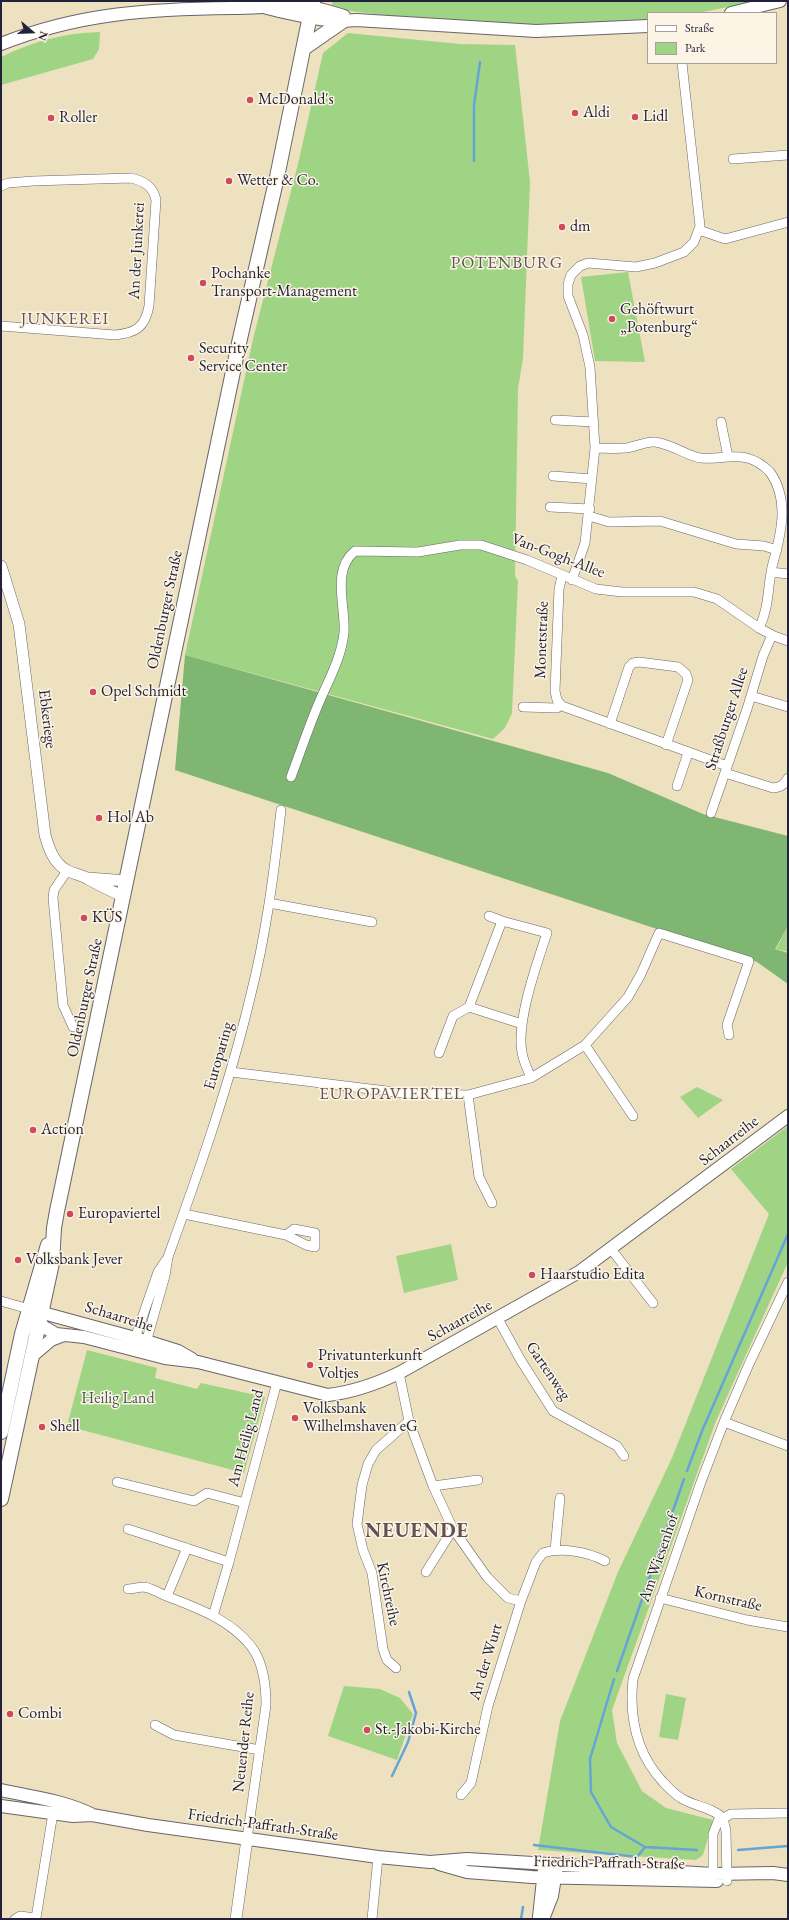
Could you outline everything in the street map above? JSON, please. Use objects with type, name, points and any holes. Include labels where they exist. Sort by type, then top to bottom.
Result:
[{"type":"main road","points":[[735,12],[780,1]]},
{"type":"main road","points":[[267,8],[286,4],[312,8],[350,21],[536,31],[647,26]]},
{"type":"main road","points":[[1,44],[29,32],[78,20],[123,13],[170,9],[312,8]]},
{"type":"main road","name":"Oldenburger Straße","points":[[37,1314],[238,350],[312,8]]},
{"type":"main road","points":[[304,48],[350,21]]},
{"type":"main road","name":"Schaarreihe","points":[[37,1314],[50,1331],[64,1335],[178,1351],[198,1362],[328,1395],[348,1393],[371,1386],[399,1373],[575,1275],[612,1249],[788,1116]]},
{"type":"main road","points":[[1,1499],[31,1357],[37,1314]]},
{"type":"main road","points":[[1,1432],[37,1314]]},
{"type":"main road","name":"Schaarreihe","points":[[37,1314],[139,1345]]},
{"type":"main road","points":[[31,1357],[47,1343],[64,1335]]},
{"type":"main road","name":"Friedrich-Paffrath-Straße","points":[[3,1791],[31,1795],[75,1806],[92,1815]]},
{"type":"main road","name":"Friedrich-Paffrath-Straße","points":[[1,1806],[74,1816],[92,1815],[247,1839],[378,1857],[430,1862],[467,1872],[544,1878],[727,1877],[773,1880],[788,1875]]},
{"type":"main road","name":"Friedrich-Paffrath-Straße","points":[[430,1862],[467,1859],[550,1863],[713,1877]]},
{"type":"main road","points":[[539,1919],[544,1878],[550,1863]]},
{"type":"main road","points":[[543,1919],[552,1896],[556,1878],[550,1863]]},
{"type":"street","points":[[572,580],[585,543],[595,448],[590,367],[583,335],[568,296],[568,284],[571,275],[580,266],[588,263],[636,267],[655,263],[684,252],[694,242],[700,226],[682,64]]},
{"type":"street","points":[[733,159],[788,155]]},
{"type":"street","name":"An der Junkerei","points":[[1,186],[8,183],[33,181],[131,178],[142,180],[147,184],[152,189],[156,200],[149,306],[147,316],[138,328],[126,334],[114,335],[1,326]]},
{"type":"street","points":[[699,230],[724,239],[788,222]]},
{"type":"street","points":[[554,420],[594,422]]},
{"type":"street","points":[[721,422],[728,457]]},
{"type":"street","points":[[595,448],[625,448],[652,442],[665,444],[700,458],[747,458],[764,466],[778,480],[784,495],[787,509],[785,539],[777,550],[771,572],[768,604],[765,616],[759,628]]},
{"type":"street","points":[[553,476],[592,479]]},
{"type":"street","points":[[550,507],[589,512],[609,522],[660,521],[736,544],[764,546],[777,550]]},
{"type":"street","name":"Van-Gogh-Allee","points":[[291,776],[319,704],[334,672],[341,650],[344,632],[341,583],[348,557],[355,551],[418,552],[460,545],[481,545],[497,549],[596,589],[622,592],[694,592],[717,599],[759,628],[788,641]]},
{"type":"street","name":"Ebkeriege","points":[[1,566],[19,624],[45,836],[56,861],[67,871]]},
{"type":"street","points":[[771,572],[788,574]]},
{"type":"street","name":"Monetstraße","points":[[561,705],[557,700],[555,691],[559,589],[562,576]]},
{"type":"street","name":"Straßburger Allee","points":[[711,813],[763,656],[772,635]]},
{"type":"street","points":[[610,724],[629,667],[633,663],[639,662],[678,667],[686,674],[688,680],[666,745]]},
{"type":"street","points":[[751,696],[788,707]]},
{"type":"street","points":[[523,707],[557,708],[561,705],[572,711],[688,753],[726,770],[773,788],[780,787],[786,783],[788,778]]},
{"type":"street","points":[[677,786],[688,753]]},
{"type":"street","name":"Europaring","points":[[139,1345],[165,1276],[168,1257],[184,1214],[231,1072],[251,997],[269,903],[281,810]]},
{"type":"street","points":[[73,1026],[63,1004],[52,898],[54,890],[67,871],[86,877],[128,881]]},
{"type":"street","points":[[86,877],[110,891],[124,896]]},
{"type":"street","points":[[269,903],[372,922]]},
{"type":"street","points":[[489,916],[547,933],[532,981],[522,1024],[522,1052],[531,1078]]},
{"type":"street","points":[[439,1053],[453,1016],[469,1007],[502,920]]},
{"type":"street","points":[[231,1072],[403,1094],[468,1095],[531,1078],[585,1045],[628,997],[641,974],[659,933],[749,961],[727,1025],[729,1035]]},
{"type":"street","points":[[469,1007],[522,1024]]},
{"type":"street","points":[[585,1045],[633,1116]]},
{"type":"street","points":[[468,1095],[480,1177],[492,1203]]},
{"type":"street","points":[[184,1214],[286,1235]]},
{"type":"street","points":[[612,1249],[653,1303]]},
{"type":"street","name":"Am Wiesenhof","points":[[723,1818],[708,1808],[682,1799],[660,1778],[645,1756],[634,1726],[631,1700],[634,1675],[660,1598],[724,1422],[749,1364],[788,1282]]},
{"type":"street","points":[[1,1301],[37,1314]]},
{"type":"street","name":"Gartenweg","points":[[498,1319],[520,1359],[554,1411],[617,1446],[624,1456]]},
{"type":"street","points":[[399,1373],[409,1421],[433,1486],[453,1529],[487,1577],[508,1598],[521,1602]]},
{"type":"street","name":"Am Heilig Land","points":[[212,1616],[229,1562],[277,1382]]},
{"type":"street","name":"Kirchreihe","points":[[396,1668],[387,1660],[372,1573],[363,1550],[357,1524],[362,1485],[368,1464],[376,1450],[409,1421]]},
{"type":"street","points":[[724,1422],[788,1446]]},
{"type":"street","points":[[433,1486],[478,1480]]},
{"type":"street","name":"Am Heilig Land","points":[[117,1482],[194,1501],[207,1493],[245,1502]]},
{"type":"street","points":[[560,1498],[555,1550],[595,1555],[605,1560]]},
{"type":"street","points":[[128,1529],[229,1562]]},
{"type":"street","points":[[426,1572],[453,1529]]},
{"type":"street","points":[[167,1596],[187,1548]]},
{"type":"street","name":"An der Wurt","points":[[461,1795],[471,1783],[488,1706],[521,1602],[539,1557],[543,1553],[555,1550]]},
{"type":"street","name":"Neuender Reihe","points":[[128,1589],[144,1587],[212,1616],[231,1627],[243,1637],[260,1663],[266,1689],[266,1705],[247,1839]]},
{"type":"street","name":"Kornstraße","points":[[660,1598],[747,1620],[788,1627]]},
{"type":"street","points":[[156,1725],[174,1735],[260,1750]]},
{"type":"street","points":[[15,1919],[20,1916],[38,1919],[53,1813]]},
{"type":"street","points":[[713,1877],[713,1834],[716,1824],[723,1818],[730,1814],[788,1813]]},
{"type":"street","points":[[723,1818],[726,1831],[727,1877]]},
{"type":"street","points":[[236,1919],[247,1839]]},
{"type":"street","points":[[372,1919],[378,1857]]},
{"type":"green space","points":[[333,1],[758,1],[703,12],[647,12],[647,19],[530,26],[413,19],[343,10],[331,7]]},
{"type":"green space","points":[[100,32],[99,49],[93,59],[1,85],[1,57],[26,46],[49,39],[74,34]]},
{"type":"green space","points":[[348,33],[460,44],[515,45],[530,182],[523,358],[518,389],[515,576],[518,581],[512,713],[505,728],[493,739],[185,655],[253,339],[298,164],[323,53]]},
{"type":"green space","name":"Gehöftwurt „Potenburg“","points":[[628,272],[645,362],[595,361],[581,277]]},
{"type":"green space","points":[[185,655],[608,773],[703,814],[788,836],[788,926],[775,949],[788,953],[788,984],[757,962],[175,770]]},
{"type":"green space","points":[[788,926],[788,952],[776,949]]},
{"type":"green space","points":[[697,1087],[723,1100],[698,1118],[680,1097]]},
{"type":"green space","points":[[788,1126],[788,1262],[716,1421],[612,1710],[617,1743],[642,1791],[666,1808],[713,1820],[703,1855],[696,1860],[538,1850],[560,1721],[618,1572],[672,1458],[769,1214],[731,1169]]},
{"type":"green space","points":[[451,1244],[458,1280],[404,1293],[396,1256]]},
{"type":"green space","name":"Heilig Land","points":[[87,1350],[157,1368],[155,1378],[197,1389],[201,1383],[265,1397],[244,1473],[67,1426]]},
{"type":"green space","points":[[344,1686],[380,1689],[400,1698],[413,1714],[397,1760],[328,1736]]},
{"type":"green space","points":[[666,1694],[686,1698],[678,1740],[659,1737]]},
{"type":"waterway","points":[[474,161],[474,105],[480,62]]},
{"type":"waterway","points":[[687,1471],[702,1431],[788,1234]]},
{"type":"waterway","points":[[617,1671],[684,1479]]},
{"type":"waterway","points":[[614,1679],[590,1759],[591,1792],[611,1827],[645,1847],[697,1850]]},
{"type":"waterway","points":[[392,1776],[408,1742],[416,1713],[409,1692]]},
{"type":"waterway","points":[[534,1845],[637,1857],[645,1847]]},
{"type":"waterway","points":[[738,1850],[788,1846]]},
{"type":"waterway","points":[[521,1919],[523,1907]]},
{"type":"place","name":"McDonald's","points":[[250,100]]},
{"type":"place","name":"Aldi","points":[[575,113]]},
{"type":"place","name":"Lidl","points":[[635,117]]},
{"type":"place","name":"Roller","points":[[51,118]]},
{"type":"place","name":"Wetter & Co.","points":[[229,181]]},
{"type":"place","name":"dm","points":[[562,227]]},
{"type":"place","name":"Pochanke Transport-Management","points":[[203,283]]},
{"type":"place","name":"Gehöftwurt „Potenburg“","points":[[612,319]]},
{"type":"place","name":"Security Service Center","points":[[191,358]]},
{"type":"place","name":"Opel Schmidt","points":[[93,692]]},
{"type":"place","name":"Hol Ab","points":[[99,818]]},
{"type":"place","name":"KÜS","points":[[84,918]]},
{"type":"place","name":"Action","points":[[33,1130]]},
{"type":"place","name":"Europaviertel","points":[[70,1214]]},
{"type":"place","name":"Volksbank Jever","points":[[18,1260]]},
{"type":"place","name":"Haarstudio Edita","points":[[532,1275]]},
{"type":"place","name":"Privatunterkunft Voltjes","points":[[310,1365]]},
{"type":"place","name":"Volksbank Wilhelmshaven eG","points":[[295,1418]]},
{"type":"place","name":"Shell","points":[[42,1427]]},
{"type":"place","name":"Combi","points":[[10,1714]]},
{"type":"place","name":"St.-Jakobi-Kirche","points":[[367,1730]]},
{"type":"district","name":"POTENBURG","points":[[507,263]]},
{"type":"district","name":"JUNKEREI","points":[[65,319]]},
{"type":"district","name":"EUROPAVIERTEL","points":[[392,1094]]},
{"type":"district","name":"NEUENDE","points":[[417,1532]]}]
